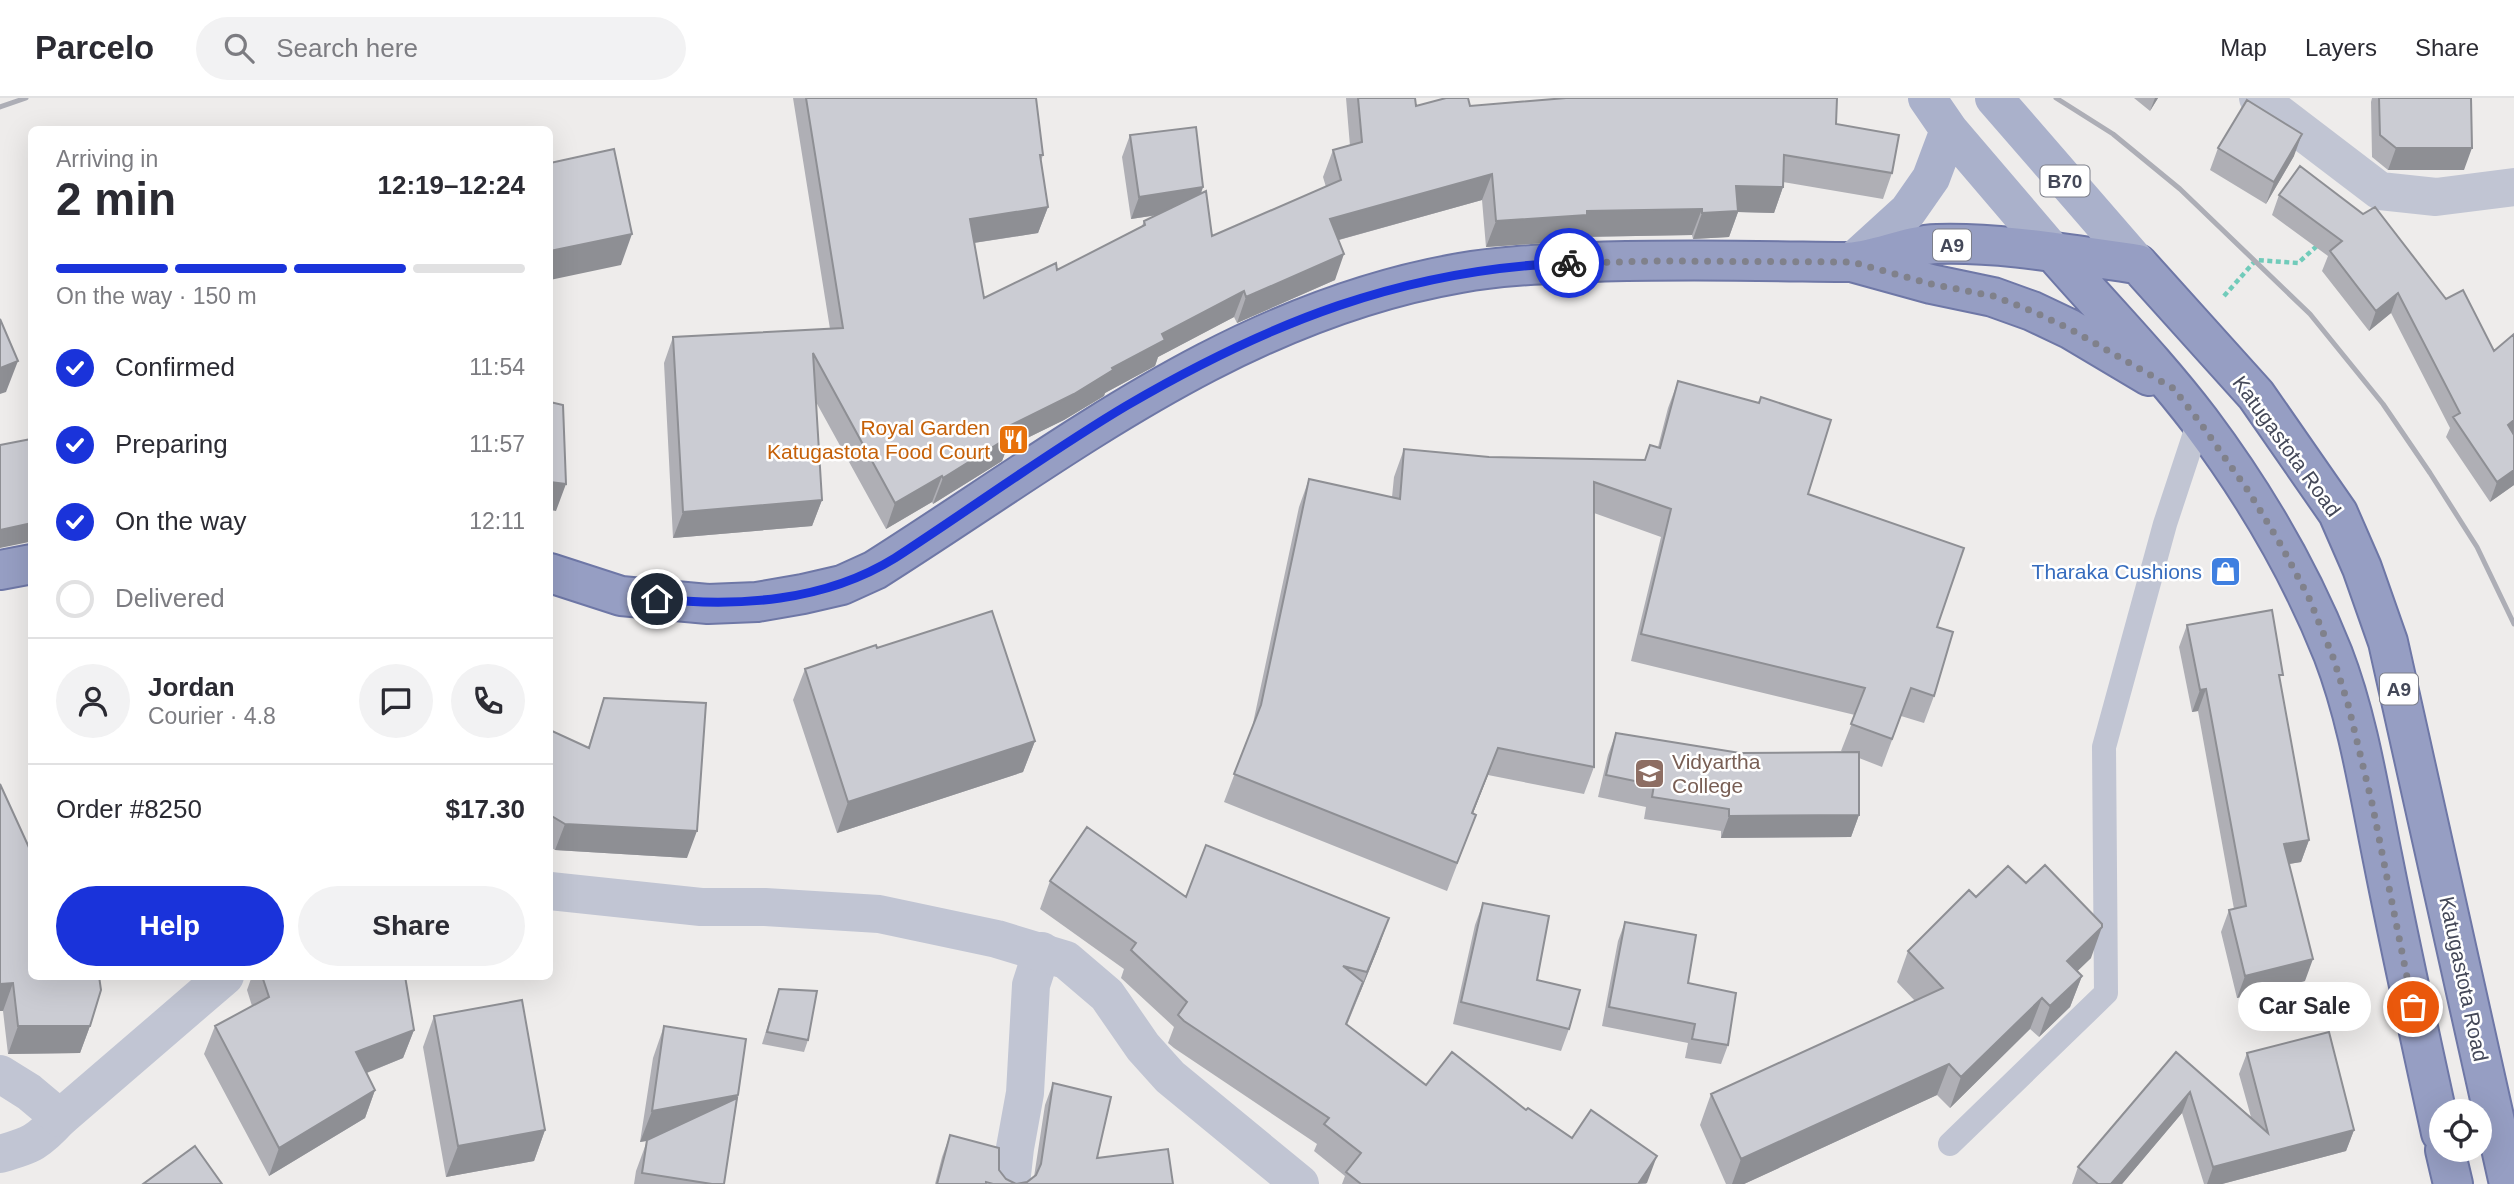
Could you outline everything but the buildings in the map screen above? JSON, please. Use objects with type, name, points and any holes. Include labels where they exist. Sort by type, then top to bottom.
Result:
[{"type":"highway","name":"A9","points":[[553,574],[621,596],[708,604],[757,602],[842,585],[876,570],[1124,407],[1199,366],[1267,332],[1340,304],[1409,283],[1462,272],[1527,265],[1638,261],[1852,262],[1934,244],[2001,247],[2138,264]]},
{"type":"highway","points":[[2054,253],[2173,388]]},
{"type":"highway","name":"A9","points":[[1852,262],[1931,284],[1993,296],[2032,311],[2070,329],[2173,388],[2249,492],[2309,598],[2333,657],[2348,704],[2372,803],[2433,1099]]},
{"type":"highway","name":"Katugastota Road","points":[[2138,264],[2256,395],[2338,513],[2362,568],[2388,642],[2509,1184]]},
{"type":"highway","points":[[0,570],[28,565]]},
{"type":"highway","points":[[2448,1162],[2453,1184]]},
{"type":"main road","name":"B70","points":[[1927,98],[1950,130],[2054,253]]},
{"type":"main road","name":"B70","points":[[1994,98],[2138,264]]},
{"type":"main road","points":[[1852,262],[1908,211],[1931,178],[1950,130]]},
{"type":"street","points":[[2258,98],[2379,191],[2436,197],[2514,187]]},
{"type":"street","points":[[553,891],[701,906],[878,914],[1042,951],[1066,960],[1107,995],[1143,1047],[1170,1077],[1300,1184]]},
{"type":"street","points":[[1011,1184],[1026,1093],[1031,985],[1042,951]]},
{"type":"street","points":[[0,1154],[41,1139],[60,1118],[220,980]]},
{"type":"street","points":[[0,1073],[29,1092],[60,1118]]},
{"type":"lane","points":[[1950,1144],[2106,993],[2104,747],[2165,524],[2199,421]]},
{"type":"path","points":[[2195,327],[2256,260],[2298,263],[2319,245]]},
{"type":"railway","points":[[0,107],[26,98]]},
{"type":"railway","points":[[2056,98],[2113,134],[2180,189],[2310,314],[2383,404],[2430,473],[2477,547],[2514,624]]},
{"type":"way so far","points":[[1569,263],[1750,260],[1852,262],[1931,284],[1993,296],[2032,311],[2070,329],[2173,388],[2249,492],[2281,545],[2309,598],[2333,657],[2348,704],[2372,803],[2413,1007]]},
{"type":"place","name":"Royal Garden Katugastota Food Court","points":[[1013,439]]},
{"type":"place","name":"Tharaka Cushions","points":[[2225,571]]},
{"type":"place","name":"Vidyartha College","points":[[1649,773]]},
{"type":"place","name":"Car Sale","points":[[2413,1007]]},
{"type":"route","points":[[657,599],[708,604],[757,602],[842,585],[876,570],[1124,407],[1267,332],[1340,304],[1409,283],[1462,272],[1569,263]]}]
